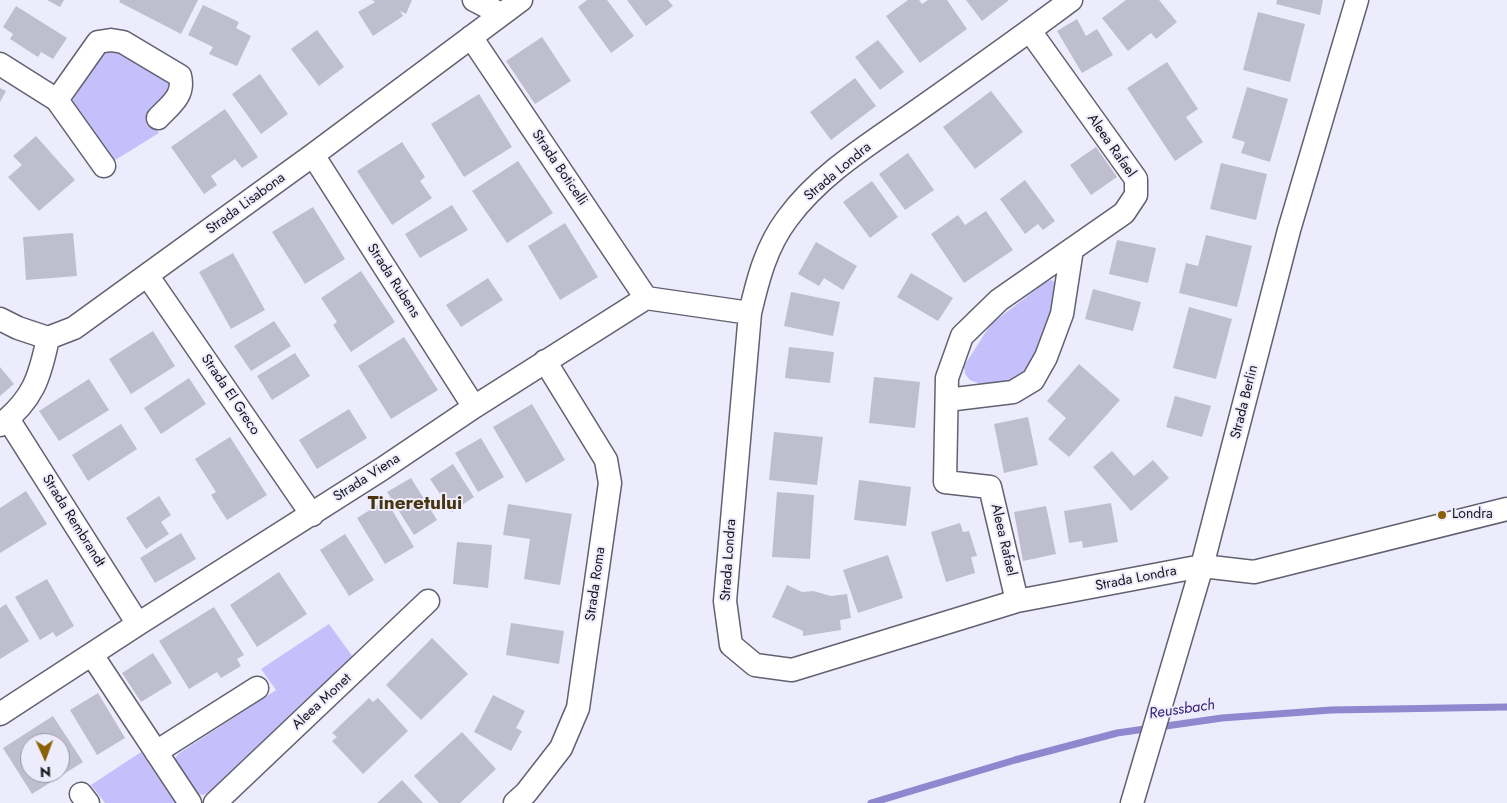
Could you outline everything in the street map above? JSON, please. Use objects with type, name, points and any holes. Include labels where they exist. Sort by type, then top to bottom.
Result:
[{"type":"street","points":[[474,0],[502,14]]},
{"type":"street","name":"Strada Lisabona","points":[[48,338],[74,328],[521,0]]},
{"type":"street","name":"Strada Londra","points":[[1071,0],[846,161],[808,195],[787,219],[770,246],[758,278],[750,313],[725,601],[731,645],[755,665],[792,670],[1017,601],[1202,566],[1254,572],[1507,509]]},
{"type":"street","name":"Strada Berlin","points":[[1132,803],[1202,566],[1289,230],[1357,0]]},
{"type":"street","name":"Aleea Rafael","points":[[1017,601],[990,487],[945,482],[947,378],[962,336],[1000,300],[1124,213],[1136,195],[1136,179],[1030,31]]},
{"type":"street","name":"Strada Boticelli","points":[[470,37],[646,298]]},
{"type":"street","points":[[58,100],[98,42],[111,40],[123,42],[180,76],[182,85],[180,95],[158,118]]},
{"type":"street","points":[[0,64],[58,100],[104,166]]},
{"type":"street","name":"Strada Rubens","points":[[312,155],[474,407]]},
{"type":"street","points":[[947,400],[1013,392],[1033,380],[1046,357],[1062,314],[1072,249]]},
{"type":"street","name":"Strada El Greco","points":[[147,275],[312,515]]},
{"type":"street","points":[[646,298],[750,313]]},
{"type":"street","name":"Strada Viena","points":[[0,714],[138,624],[312,515],[545,361],[646,298]]},
{"type":"street","points":[[0,319],[18,328],[48,338],[43,365],[36,383],[26,401],[4,422]]},
{"type":"street","name":"Strada Roma","points":[[515,803],[526,793],[561,748],[578,708],[610,483],[606,460],[545,361]]},
{"type":"street","name":"Strada Rembrandt","points":[[4,422],[138,624]]},
{"type":"street","name":"Aleea Monet","points":[[215,803],[428,601]]},
{"type":"street","points":[[92,655],[190,803]]},
{"type":"street","points":[[156,752],[257,688]]},
{"type":"shaded area","points":[[110,45],[172,84],[169,98],[146,115],[159,133],[112,162],[74,112],[73,100],[104,49]]},
{"type":"shaded area","points":[[1051,280],[1060,287],[1044,338],[1025,375],[1014,381],[980,384],[970,380],[965,374],[964,366],[991,324]]},
{"type":"shaded area","points":[[329,624],[353,657],[212,791],[203,795],[196,793],[174,760],[178,754],[276,690],[261,669]]},
{"type":"shaded area","points":[[141,752],[176,803],[105,803],[91,785]]},
{"type":"building","points":[[47,0],[64,0],[60,7]]},
{"type":"building","points":[[120,0],[198,0],[181,34],[119,2]]},
{"type":"building","points":[[372,0],[412,0],[406,14],[400,11],[403,16],[373,36],[358,12],[375,2]]},
{"type":"building","points":[[587,0],[607,0],[634,36],[611,53],[578,7]]},
{"type":"building","points":[[627,0],[668,0],[673,6],[646,26]]},
{"type":"building","points":[[908,0],[919,0],[922,4],[928,0],[947,0],[967,29],[920,63],[886,16]]},
{"type":"building","points":[[966,0],[1009,0],[982,21]]},
{"type":"building","points":[[1126,0],[1159,0],[1177,22],[1156,39],[1151,33],[1128,51],[1102,18]]},
{"type":"building","points":[[1277,0],[1323,0],[1320,15],[1276,4]]},
{"type":"building","points":[[203,5],[239,22],[236,28],[251,36],[237,66],[209,54],[213,47],[188,35]]},
{"type":"building","points":[[16,6],[67,38],[53,59],[41,52],[38,57],[10,39],[13,34],[3,27]]},
{"type":"building","points":[[1258,12],[1305,24],[1290,82],[1243,70]]},
{"type":"building","points":[[1077,19],[1086,36],[1097,29],[1113,55],[1082,73],[1057,31]]},
{"type":"building","points":[[317,30],[344,67],[319,86],[291,49]]},
{"type":"building","points":[[542,37],[571,81],[535,104],[506,61]]},
{"type":"building","points":[[878,40],[904,72],[880,90],[855,57]]},
{"type":"building","points":[[1167,62],[1198,109],[1186,117],[1203,142],[1175,161],[1127,88]]},
{"type":"building","points":[[260,74],[288,114],[261,134],[232,94]]},
{"type":"building","points":[[855,78],[876,106],[831,140],[810,112]]},
{"type":"building","points":[[1247,87],[1288,99],[1270,162],[1241,153],[1245,142],[1232,138]]},
{"type":"building","points":[[0,88],[6,91],[0,102]]},
{"type":"building","points":[[991,91],[1023,132],[975,169],[943,127]]},
{"type":"building","points":[[479,94],[512,147],[464,177],[431,124]]},
{"type":"building","points":[[225,109],[258,157],[242,168],[235,159],[211,176],[217,185],[204,194],[171,147]]},
{"type":"building","points":[[36,136],[75,180],[39,211],[8,177],[22,165],[13,156]]},
{"type":"building","points":[[402,142],[425,177],[420,181],[432,198],[392,225],[357,171]]},
{"type":"building","points":[[1096,147],[1117,177],[1091,195],[1070,165]]},
{"type":"building","points":[[908,153],[934,190],[905,210],[879,174]]},
{"type":"building","points":[[518,161],[553,213],[507,243],[472,191]]},
{"type":"building","points":[[1221,163],[1267,174],[1256,220],[1210,209]]},
{"type":"building","points":[[1025,180],[1055,221],[1043,230],[1038,224],[1025,234],[1000,199]]},
{"type":"building","points":[[872,181],[898,217],[870,238],[843,202]]},
{"type":"building","points":[[452,205],[468,230],[420,258],[405,234]]},
{"type":"building","points":[[313,207],[345,259],[305,284],[272,232]]},
{"type":"building","points":[[986,211],[1013,250],[964,283],[931,234],[958,215],[965,225]]},
{"type":"building","points":[[565,223],[598,277],[560,300],[528,246]]},
{"type":"building","points":[[73,233],[77,276],[26,280],[23,237]]},
{"type":"building","points":[[1206,235],[1252,246],[1237,307],[1179,293],[1186,263],[1198,266]]},
{"type":"building","points":[[1117,240],[1156,248],[1148,283],[1109,274]]},
{"type":"building","points":[[816,242],[857,266],[843,290],[824,278],[819,286],[798,274]]},
{"type":"building","points":[[233,253],[265,310],[231,329],[199,272]]},
{"type":"building","points":[[361,271],[395,322],[351,352],[333,325],[337,322],[321,298]]},
{"type":"building","points":[[911,273],[953,298],[938,321],[897,297]]},
{"type":"building","points":[[488,278],[503,300],[461,327],[446,305]]},
{"type":"building","points":[[1093,289],[1141,302],[1133,331],[1085,319]]},
{"type":"building","points":[[791,292],[840,302],[833,336],[784,326]]},
{"type":"building","points":[[1189,307],[1232,319],[1216,379],[1173,368]]},
{"type":"building","points":[[274,321],[291,346],[251,371],[234,346]]},
{"type":"building","points":[[153,331],[175,366],[131,394],[109,359]]},
{"type":"building","points":[[404,337],[438,390],[391,419],[358,366]]},
{"type":"building","points":[[789,347],[834,352],[830,383],[785,378]]},
{"type":"building","points":[[295,353],[310,376],[272,400],[257,376]]},
{"type":"building","points":[[1079,364],[1120,400],[1069,457],[1048,439],[1066,418],[1047,401]]},
{"type":"building","points":[[0,367],[14,384],[0,396]]},
{"type":"building","points":[[874,377],[920,382],[915,428],[869,423]]},
{"type":"building","points":[[189,378],[206,404],[161,434],[144,408]]},
{"type":"building","points":[[89,379],[109,410],[59,441],[39,411]]},
{"type":"building","points":[[1175,396],[1211,406],[1202,437],[1166,427]]},
{"type":"building","points":[[532,404],[565,460],[526,483],[493,427]]},
{"type":"building","points":[[349,409],[367,438],[317,469],[299,440]]},
{"type":"building","points":[[1028,417],[1038,465],[1004,473],[994,424]]},
{"type":"building","points":[[121,424],[137,449],[88,481],[72,455]]},
{"type":"building","points":[[774,432],[823,437],[817,485],[769,480]]},
{"type":"building","points":[[230,437],[267,495],[227,520],[211,495],[216,492],[195,459]]},
{"type":"building","points":[[481,438],[504,477],[478,492],[455,453]]},
{"type":"building","points":[[1112,451],[1134,476],[1153,460],[1169,478],[1131,511],[1093,467]]},
{"type":"building","points":[[453,464],[474,497],[452,512],[430,479]]},
{"type":"building","points":[[411,478],[437,520],[414,535],[387,492]]},
{"type":"building","points":[[859,480],[911,487],[906,526],[854,520]]},
{"type":"building","points":[[26,491],[47,524],[0,553],[0,508]]},
{"type":"building","points":[[777,492],[814,495],[810,559],[772,557]]},
{"type":"building","points":[[159,496],[171,515],[161,522],[169,534],[146,549],[126,518]]},
{"type":"building","points":[[386,500],[414,547],[385,564],[357,518]]},
{"type":"building","points":[[1111,503],[1118,542],[1083,548],[1082,541],[1069,543],[1064,511]]},
{"type":"building","points":[[508,504],[572,514],[560,585],[524,579],[530,539],[503,535]]},
{"type":"building","points":[[1046,506],[1056,554],[1023,561],[1014,512]]},
{"type":"building","points":[[960,523],[963,532],[969,531],[977,556],[971,557],[975,573],[946,582],[931,532]]},
{"type":"building","points":[[181,533],[196,559],[155,583],[140,558]]},
{"type":"building","points":[[345,534],[374,580],[349,596],[320,550]]},
{"type":"building","points":[[457,542],[492,545],[488,588],[453,584]]},
{"type":"building","points":[[888,555],[903,598],[858,613],[843,570]]},
{"type":"building","points":[[279,572],[307,614],[257,647],[230,605]]},
{"type":"building","points":[[47,579],[74,626],[56,637],[53,632],[40,640],[15,597]]},
{"type":"building","points":[[787,585],[802,592],[813,591],[831,596],[847,594],[851,618],[840,620],[841,630],[803,636],[803,631],[772,617]]},
{"type":"building","points":[[6,604],[29,641],[0,659],[0,608]]},
{"type":"building","points":[[214,607],[244,655],[237,659],[241,666],[221,678],[217,672],[189,689],[159,641]]},
{"type":"building","points":[[511,623],[564,631],[559,664],[506,655]]},
{"type":"building","points":[[432,638],[468,674],[421,720],[386,685]]},
{"type":"building","points":[[153,653],[172,683],[141,702],[122,673]]},
{"type":"building","points":[[98,693],[125,738],[97,755],[70,710]]},
{"type":"building","points":[[493,695],[525,711],[516,728],[522,731],[511,751],[474,732]]},
{"type":"building","points":[[369,698],[373,702],[378,698],[408,731],[363,774],[332,741],[337,737],[332,733]]},
{"type":"building","points":[[53,716],[64,733],[26,733]]},
{"type":"building","points":[[462,732],[496,769],[460,803],[439,803],[414,776]]},
{"type":"building","points":[[20,737],[20,775],[3,748]]},
{"type":"building","points":[[70,742],[83,762],[70,770]]},
{"type":"building","points":[[402,780],[423,803],[377,803]]},
{"type":"building","points":[[25,783],[50,783],[32,794]]},
{"type":"waterway","name":"Reussbach","points":[[871,803],[1015,760],[1117,733],[1222,718],[1331,710],[1507,707]]},
{"type":"place","name":"Londra","points":[[1442,515]]},
{"type":"district","name":"Tineretului","points":[[415,504]]}]
